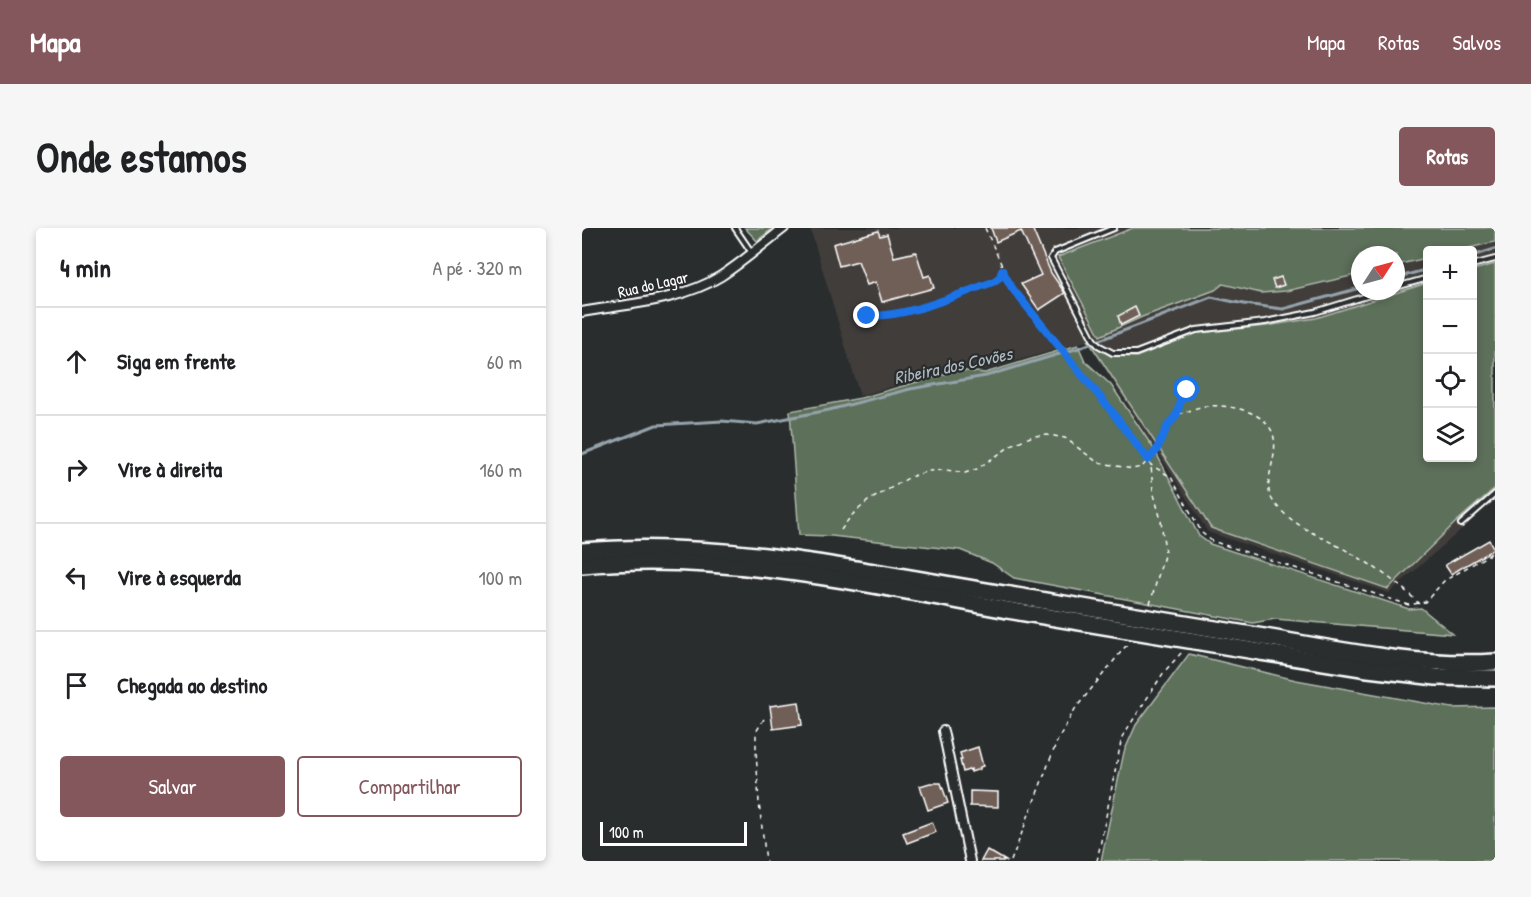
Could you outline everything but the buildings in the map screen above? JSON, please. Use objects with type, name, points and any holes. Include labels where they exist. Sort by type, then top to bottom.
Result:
[{"type":"highway","points":[[582,551],[627,547],[692,548],[750,554],[883,573],[1008,602]]},
{"type":"highway","points":[[582,565],[628,561],[752,568],[1008,602],[1262,644],[1442,662],[1495,662]]},
{"type":"highway","points":[[1262,644],[1368,669],[1436,677],[1495,678]]},
{"type":"street","name":"Rua do Lagar","points":[[582,312],[670,296],[697,288],[720,277],[784,228]]},
{"type":"street","points":[[943,731],[970,861]]},
{"type":"lane","points":[[735,228],[752,254]]},
{"type":"lane","points":[[1114,228],[1055,252],[1051,258],[1093,339],[1098,345],[1113,353],[1136,353],[1196,330],[1265,322],[1315,312],[1354,300]]},
{"type":"lane","points":[[1477,264],[1495,259]]},
{"type":"lane","points":[[1405,284],[1423,279]]},
{"type":"lane","points":[[1461,524],[1495,494]]},
{"type":"path","points":[[985,228],[1012,288],[1151,465],[1153,491],[1161,520],[1165,552],[1149,607]]},
{"type":"path","points":[[867,316],[887,317],[936,302],[993,282],[1000,277],[1002,270]]},
{"type":"path","points":[[842,530],[851,516],[868,501],[910,477],[928,471],[946,470],[965,473],[977,469],[1015,443],[1033,436],[1049,435],[1065,438],[1096,462],[1132,469],[1142,467],[1156,451],[1167,427],[1177,414],[1182,396],[1187,390]]},
{"type":"path","points":[[1177,414],[1200,407],[1213,406],[1250,412],[1260,418],[1273,432],[1275,441],[1269,491],[1273,500],[1296,522],[1351,552],[1420,605]]},
{"type":"path","points":[[1151,465],[1171,477],[1202,533],[1212,541],[1409,605],[1420,605],[1425,602],[1444,580],[1495,551]]},
{"type":"path","points":[[1011,861],[1058,739],[1075,709],[1125,647],[1132,644]]},
{"type":"path","points":[[1097,861],[1122,737],[1164,672],[1183,652]]},
{"type":"path","points":[[764,719],[756,732],[756,750],[766,861]]},
{"type":"shaded area","points":[[810,228],[1495,228],[1495,500],[1389,593],[1208,532],[1087,341],[984,370],[959,367],[860,396]]},
{"type":"green space","points":[[745,228],[773,228],[757,241]]},
{"type":"green space","points":[[1133,228],[1495,228],[1495,242],[1477,246],[1423,246],[1423,259],[1405,263],[1405,246],[1351,246],[1351,276],[1286,291],[1261,293],[1223,284],[1215,290],[1142,317],[1100,336],[1058,257]]},
{"type":"green space","points":[[1495,264],[1495,488],[1455,523],[1388,589],[1211,528],[1088,340],[1111,356],[1136,357],[1197,333],[1316,318],[1373,300],[1405,300],[1405,290],[1423,284],[1423,462],[1477,462],[1477,269]]},
{"type":"green space","points":[[1078,345],[1085,361],[1111,385],[1154,449],[1199,536],[1210,544],[1409,609],[1421,608],[1453,634],[1275,619],[1253,623],[1014,578],[992,563],[960,550],[831,536],[799,535],[790,411],[861,398],[959,370],[985,373]]},
{"type":"green space","points":[[1189,654],[1296,680],[1452,708],[1495,707],[1495,861],[1101,861],[1124,752],[1136,725]]},
{"type":"waterway","name":"Ribeira dos Covões","points":[[1477,254],[1495,249]]},
{"type":"waterway","name":"Ribeira dos Covões","points":[[1405,275],[1423,270]]},
{"type":"waterway","name":"Ribeira dos Covões","points":[[582,454],[656,425],[722,421],[757,424],[829,410],[910,389],[986,376],[1079,348],[1211,297],[1283,309],[1351,290]]},
{"type":"route","points":[[867,316],[887,317],[936,302],[993,282],[1000,277],[1002,270],[1012,288],[1148,460],[1156,451],[1167,427],[1177,414],[1182,396],[1187,390]]}]
